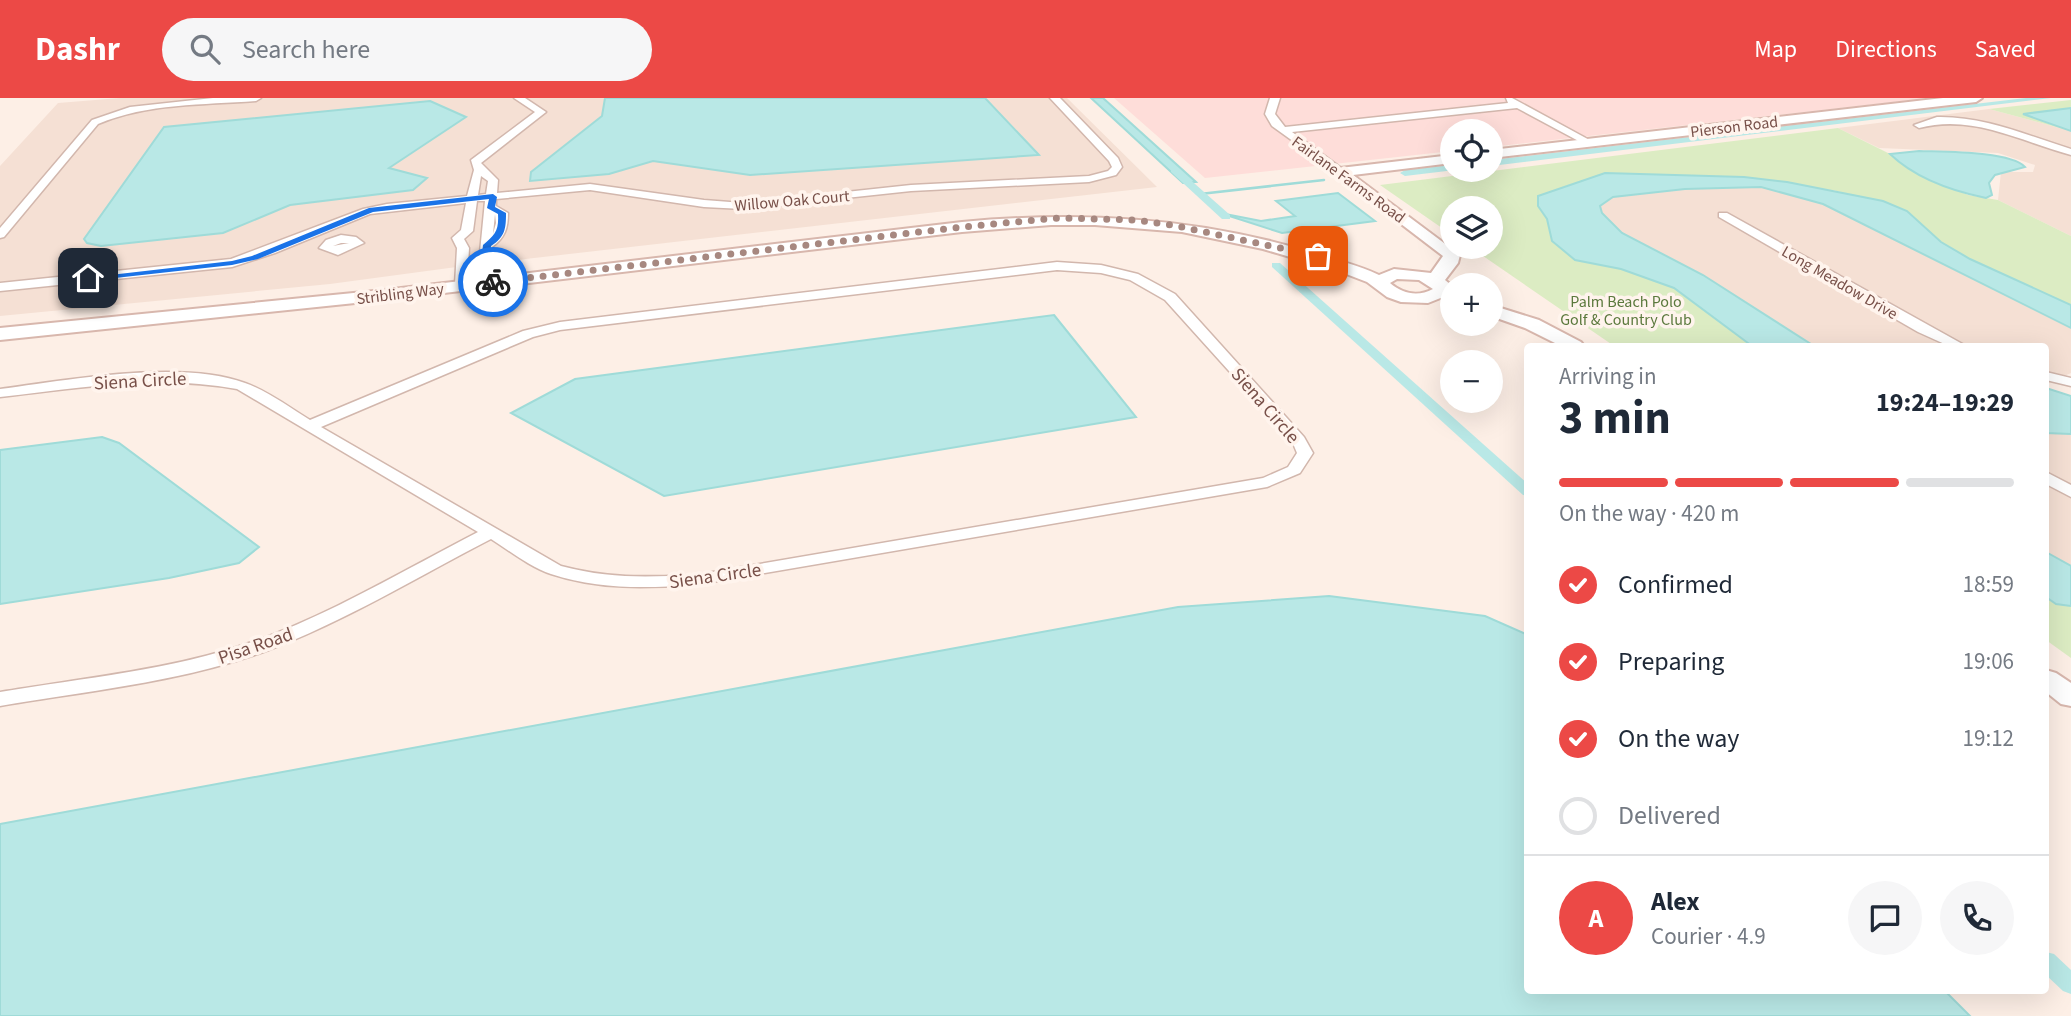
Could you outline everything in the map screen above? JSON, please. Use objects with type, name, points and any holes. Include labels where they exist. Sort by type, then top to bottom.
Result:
[{"type":"street","points":[[0,235],[95,122],[108,115],[139,109],[256,98]]},
{"type":"street","points":[[483,283],[493,180],[479,170],[475,162],[541,112],[519,98]]},
{"type":"street","name":"Willow Oak Court","points":[[0,287],[232,263],[255,257],[371,210],[474,198],[492,202],[590,187],[613,188],[720,206],[743,206],[911,188],[1089,179],[1112,173],[1117,167],[1114,160],[1055,98]]},
{"type":"street","name":"Fairlane Farms Road","points":[[1275,98],[1270,114],[1281,130],[1340,172],[1440,256]]},
{"type":"street","points":[[1505,98],[1590,143]]},
{"type":"street","name":"Pierson Road","points":[[1503,153],[1948,99],[1976,98]]},
{"type":"street","points":[[1281,130],[1517,105]]},
{"type":"street","points":[[1919,125],[1933,130],[1925,132],[1907,127],[1940,120],[1973,122],[2071,152]]},
{"type":"street","points":[[1340,172],[1440,160]]},
{"type":"street","points":[[461,285],[463,248],[458,238],[467,231],[475,177],[479,170]]},
{"type":"street","points":[[464,233],[487,238],[502,229],[502,213],[492,202]]},
{"type":"street","name":"Long Meadow Drive","points":[[1723,215],[1923,330],[1952,343]]},
{"type":"street","name":"Stribling Way","points":[[0,334],[1058,218],[1135,220],[1172,225],[1404,274],[1440,290]]},
{"type":"street","points":[[304,237],[330,242]]},
{"type":"street","name":"Stribling Way","points":[[1299,253],[1356,271],[1395,295],[1417,299],[1440,292]]},
{"type":"street","points":[[1347,264],[1398,268],[1444,259]]},
{"type":"street","points":[[1381,284],[1385,278],[1429,269],[1444,259]]},
{"type":"street","points":[[1444,259],[1451,273]]},
{"type":"street","points":[[1441,273],[1444,259]]},
{"type":"street","name":"Siena Circle","points":[[0,393],[139,377],[208,377],[241,386],[555,570],[598,581],[642,583],[695,580],[1267,482],[1294,470],[1304,453],[1299,440],[1170,297],[1134,277],[1101,269],[1057,266],[560,326],[528,334],[310,426]]},
{"type":"street","points":[[1503,308],[1569,343]]},
{"type":"street","points":[[1503,313],[1526,319]]},
{"type":"street","points":[[2049,377],[2071,382]]},
{"type":"street","points":[[2049,479],[2071,492]]},
{"type":"street","name":"Pisa Road","points":[[0,699],[176,669],[258,647],[308,626],[491,533]]},
{"type":"street","points":[[2049,681],[2071,697]]},
{"type":"shaded area","points":[[120,98],[1067,98],[1157,187],[464,266],[330,284],[0,316],[0,166],[58,103]]},
{"type":"shaded area","points":[[1114,98],[1929,98],[1503,146],[1503,119],[1440,119],[1440,152],[1205,178]]},
{"type":"shaded area","points":[[1989,109],[2071,131],[2071,236],[1998,200],[2001,172],[2033,172],[2035,165],[1998,153],[1879,148],[1838,128]]},
{"type":"shaded area","points":[[1761,187],[1823,204],[2071,328],[2071,373],[2049,383],[2049,343],[1809,343],[1703,275],[1622,233],[1602,213],[1599,206],[1613,197],[1685,189]]},
{"type":"shaded area","points":[[2049,433],[2071,434],[2071,566],[2049,554]]},
{"type":"green space","points":[[2071,100],[2071,131],[1989,109]]},
{"type":"green space","name":"Palm Beach Polo Golf & Country Club","points":[[1838,128],[1890,154],[1914,171],[1968,195],[1998,200],[2071,236],[2071,305],[1970,259],[1941,242],[1907,211],[1837,191],[1744,177],[1605,173],[1563,187],[1538,206],[1547,219],[1552,241],[1575,260],[1621,269],[1674,288],[1748,343],[1610,343],[1487,259],[1503,259],[1503,196],[1440,196],[1440,227],[1380,185],[1440,178],[1440,182],[1503,182],[1503,170]]},
{"type":"green space","points":[[2049,599],[2056,604],[2071,606],[2071,658],[2049,642]]},
{"type":"water","points":[[605,98],[985,98],[1039,155],[750,175],[653,161],[609,174],[530,181],[531,172],[602,116]]},
{"type":"water","points":[[1091,98],[1103,98],[1196,182],[1183,183]]},
{"type":"water","points":[[430,101],[466,117],[389,168],[427,178],[413,190],[290,205],[223,233],[101,246],[87,243],[84,239],[164,127]]},
{"type":"water","points":[[2071,108],[2071,131],[2023,114]]},
{"type":"water","points":[[1919,151],[1991,155],[2025,167],[1995,175],[1989,183],[1992,195],[1986,198],[1935,182],[1911,170],[1890,154]]},
{"type":"water","points":[[1605,173],[1744,177],[1787,182],[1883,201],[1907,211],[1941,242],[1970,259],[2071,305],[2071,328],[1823,204],[1761,187],[1685,189],[1613,197],[1600,206],[1602,213],[1622,233],[1703,275],[1809,343],[1748,343],[1674,288],[1621,269],[1575,260],[1552,241],[1547,219],[1538,206],[1538,196]]},
{"type":"water","points":[[1338,193],[1375,221],[1282,233],[1220,213],[1261,221],[1295,216],[1276,201]]},
{"type":"water","points":[[1054,315],[1136,417],[664,496],[511,413],[575,379]]},
{"type":"water","points":[[2049,389],[2071,396],[2071,434],[2049,433]]},
{"type":"water","points":[[102,437],[119,443],[259,547],[239,563],[169,578],[0,604],[0,450]]},
{"type":"water","points":[[2049,554],[2071,566],[2071,606],[2056,604],[2049,599]]},
{"type":"water","points":[[1329,596],[1485,616],[1524,633],[1524,994],[1948,994],[1970,1016],[0,1016],[0,824],[1178,607]]},
{"type":"waterway","points":[[1503,162],[2047,98]]},
{"type":"waterway","points":[[1405,173],[1440,169]]},
{"type":"waterway","points":[[1174,170],[1226,217]]},
{"type":"waterway","points":[[1200,194],[1324,180]]},
{"type":"waterway","points":[[1276,265],[1524,488]]},
{"type":"waterway","points":[[2049,964],[2071,984]]},
{"type":"way so far","points":[[493,282],[1058,218],[1135,220],[1172,225],[1211,231],[1318,256]]},
{"type":"route","points":[[88,278],[232,263],[255,257],[371,210],[493,197],[491,208],[502,213],[502,229],[497,239],[487,245],[483,283],[493,282]]}]
